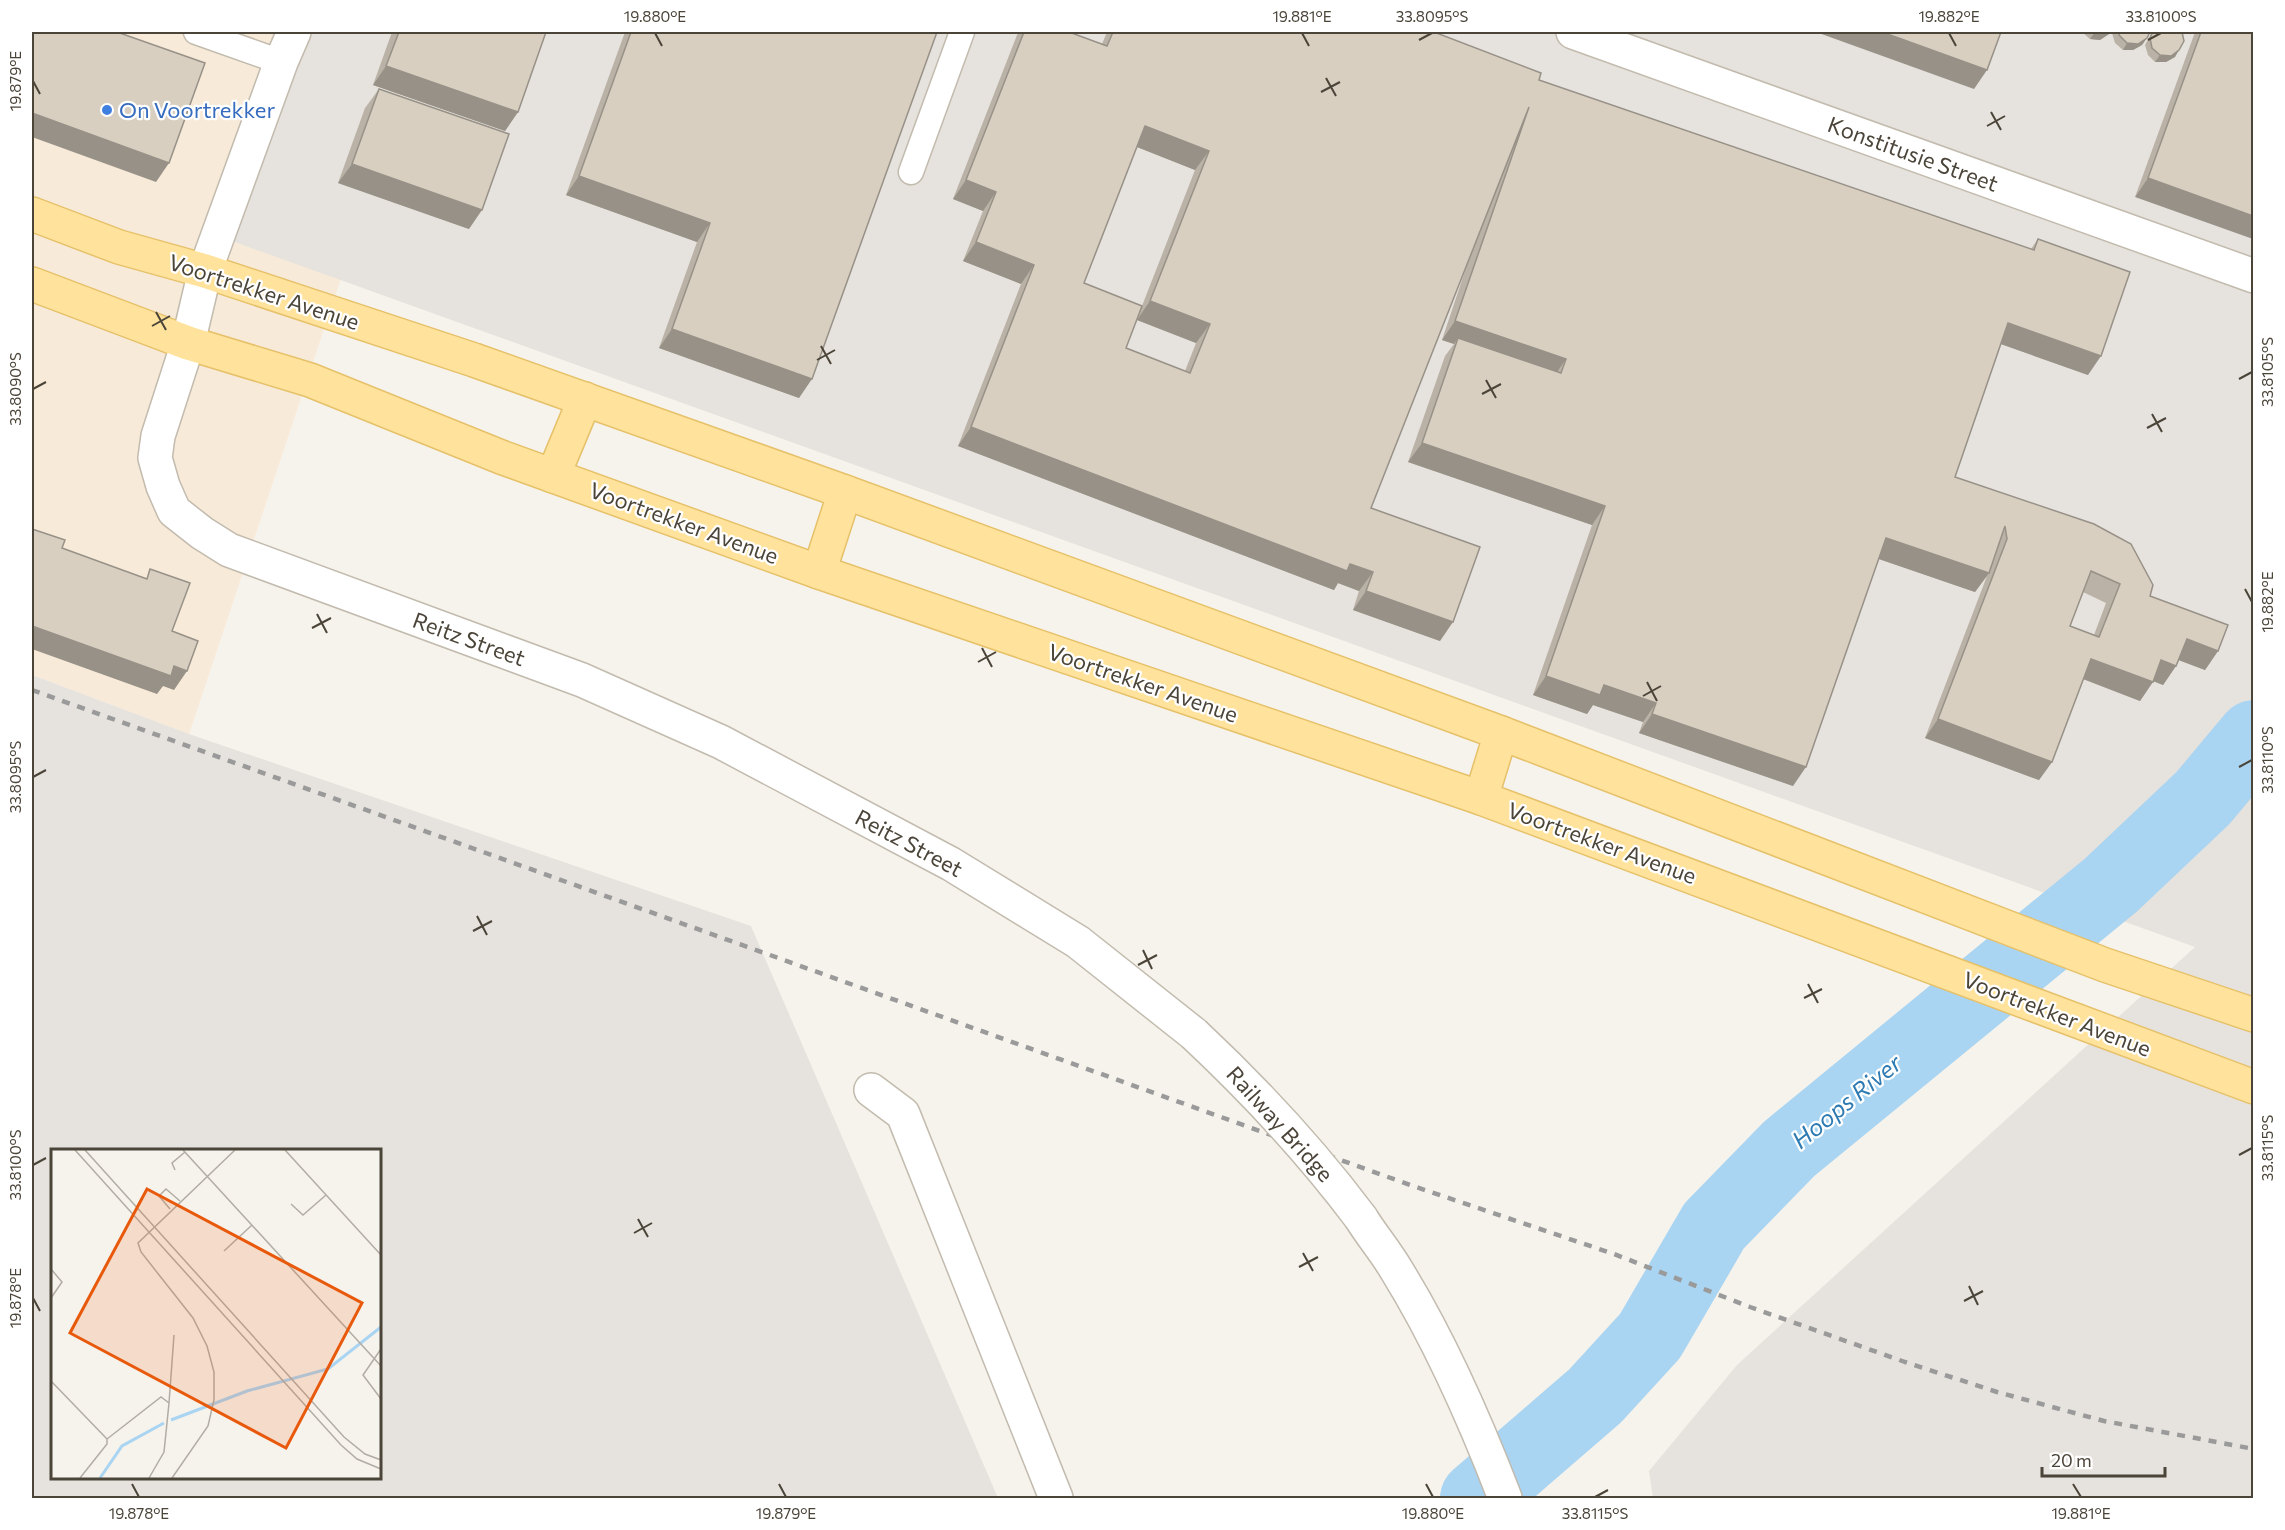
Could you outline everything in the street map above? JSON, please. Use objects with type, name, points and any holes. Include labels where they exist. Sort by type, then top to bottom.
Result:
[{"type":"main road","name":"Voortrekker Avenue","points":[[32,214],[119,247],[205,271],[585,399],[845,492],[1501,733],[2105,965],[2253,1015]]},
{"type":"main road","name":"Voortrekker Avenue","points":[[32,284],[188,343],[310,380],[501,457],[819,572],[1481,798],[2253,1087]]},
{"type":"main road","points":[[552,476],[585,399]]},
{"type":"main road","points":[[819,572],[845,492]]},
{"type":"main road","points":[[1481,798],[1501,733]]},
{"type":"street","name":"Reitz Street","points":[[294,32],[205,271],[188,343],[158,436],[155,458],[163,486],[174,511],[202,533],[230,550],[582,680],[721,742],[951,864],[1078,942],[1194,1034]]},
{"type":"street","name":"Konstitusie Street","points":[[1573,32],[2253,276]]},
{"type":"street","name":"Railway Bridge","points":[[1194,1034],[1281,1120],[1321,1165],[1397,1270],[1438,1344],[1485,1446],[1505,1498]]},
{"type":"street","points":[[871,1090],[903,1114],[1056,1498]]},
{"type":"lane","points":[[196,32],[281,62]]},
{"type":"lane","points":[[911,172],[962,32]]},
{"type":"shaded area","points":[[32,32],[308,32],[232,241],[341,278],[189,734],[32,675]]},
{"type":"shaded area","points":[[308,32],[2253,32],[2253,1498],[1653,1498],[1649,1471],[1737,1365],[2195,947],[232,241]]},
{"type":"shaded area","points":[[32,675],[189,734],[751,926],[998,1498],[32,1498]]},
{"type":"building","name":"On Voortrekker","points":[[32,32],[117,32],[205,63],[169,163],[32,113]]},
{"type":"building","points":[[399,32],[546,32],[518,112],[386,66]]},
{"type":"building","points":[[631,32],[937,32],[812,379],[672,329],[710,223],[579,176]]},
{"type":"building","points":[[1024,32],[1069,32],[1107,46],[1113,32],[1434,32],[1541,73],[1539,80],[2034,250],[2038,239],[2130,272],[2101,356],[2008,323],[1955,477],[2094,524],[2131,544],[2153,585],[2150,596],[2228,625],[2218,651],[2187,639],[2176,666],[2161,660],[2153,682],[2091,659],[2052,762],[1938,719],[2007,539],[2005,526],[1989,573],[1886,538],[1806,767],[1652,714],[1656,703],[1604,685],[1600,695],[1546,676],[1605,506],[1422,443],[1458,338],[1561,373],[1566,359],[1455,321],[1529,107],[1371,508],[1480,547],[1453,622],[1366,591],[1373,572],[1350,564],[1347,571],[971,427],[1034,265],[976,242],[996,192],[966,180]],"holes":[[[1145,126],[1209,151],[1150,301],[1210,324],[1190,373],[1126,348],[1142,306],[1084,283]],[[2091,571],[2120,584],[2099,637],[2070,626]]]},
{"type":"building","points":[[1882,32],[2001,32],[1987,70]]},
{"type":"building","points":[[2118,32],[2150,32],[2147,38],[2138,44],[2127,43]]},
{"type":"building","points":[[2153,32],[2182,32],[2184,41],[2179,50],[2171,56],[2160,55],[2152,48],[2150,38]]},
{"type":"building","points":[[2201,32],[2253,32],[2253,216],[2148,178]]},
{"type":"building","points":[[379,89],[509,134],[482,210],[352,164]]},
{"type":"building","points":[[32,529],[65,540],[62,548],[147,579],[150,569],[190,583],[172,631],[198,641],[187,671],[174,666],[171,676],[32,626]]},
{"type":"waterway","name":"Hoops River","points":[[1477,1498],[1595,1396],[1650,1336],[1714,1226],[1789,1149],[2111,885],[2203,798],[2254,737]]},
{"type":"railway","points":[[32,690],[1413,1186],[1614,1254],[1750,1307],[1905,1362],[1997,1392],[2104,1421],[2254,1449]]},
{"type":"place","name":"On Voortrekker","points":[[107,110]]}]
